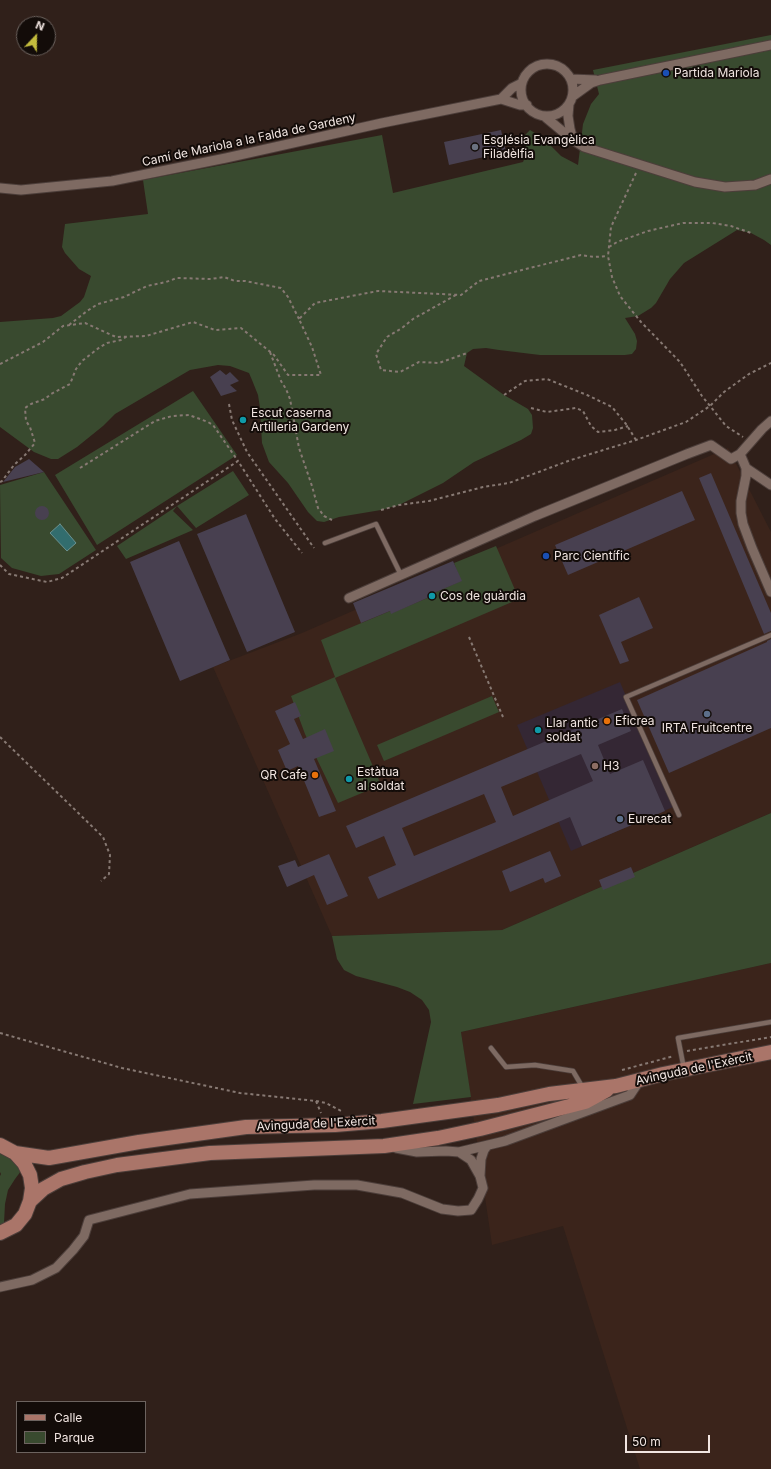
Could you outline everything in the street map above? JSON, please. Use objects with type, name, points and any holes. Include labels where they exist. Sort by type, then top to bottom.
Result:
[{"type":"main road","name":"Avinguda de l'Exèrcit","points":[[15,1153],[54,1157],[104,1147],[246,1127],[335,1125],[382,1121],[498,1105],[549,1094],[616,1086],[771,1052]]},
{"type":"main road","name":"Avinguda de l'Exèrcit","points":[[30,1201],[43,1189],[61,1179],[117,1165],[210,1153],[384,1146],[438,1138],[480,1129],[585,1102],[616,1086]]},
{"type":"main road","points":[[0,1145],[15,1153],[24,1163],[30,1175],[32,1188],[28,1208],[21,1220],[10,1229],[0,1233]]},
{"type":"street","points":[[544,116],[554,115],[562,111],[571,100],[591,83],[600,80],[771,45]]},
{"type":"street","points":[[573,140],[568,116],[573,88],[571,79],[566,71],[557,65],[547,63],[537,65],[528,71],[522,83],[521,91],[524,101],[532,111],[544,116],[573,140],[584,147],[695,182],[710,185],[725,187],[755,185],[771,179]]},
{"type":"street","points":[[571,79],[600,80]]},
{"type":"street","name":"Camí de Mariola a la Falda de Gardeny","points":[[501,99],[512,88],[522,83]]},
{"type":"street","name":"Camí de Mariola a la Falda de Gardeny","points":[[0,188],[21,190],[112,181],[501,99],[520,105],[527,105]]},
{"type":"street","points":[[349,598],[535,516],[711,445],[731,459],[740,454],[771,421]]},
{"type":"street","points":[[740,454],[746,468],[741,501],[743,524],[771,592]]},
{"type":"street","points":[[746,468],[771,485]]},
{"type":"street","points":[[384,1146],[417,1152],[446,1150],[459,1152],[486,1146],[505,1141],[630,1095],[640,1080]]},
{"type":"street","points":[[480,1176],[481,1159],[486,1146]]},
{"type":"street","points":[[0,1287],[32,1280],[56,1268],[84,1236],[89,1220],[190,1194],[314,1185],[357,1185],[402,1193],[442,1209],[458,1211],[471,1210],[483,1188],[480,1176],[471,1160],[459,1152]]},
{"type":"lane","points":[[325,543],[376,524],[401,575]]},
{"type":"lane","points":[[679,815],[626,697],[771,635]]},
{"type":"lane","points":[[685,1070],[678,1038],[771,1022]]},
{"type":"lane","points":[[490,1048],[506,1067],[535,1065],[573,1071],[584,1090]]},
{"type":"path","points":[[640,164],[611,227],[608,256],[611,274],[620,296],[641,322],[680,362],[710,406],[726,426],[750,442]]},
{"type":"path","points":[[609,247],[617,242],[683,223],[712,223],[731,226],[751,233]]},
{"type":"path","points":[[299,320],[316,303],[378,291],[461,295],[479,281],[581,255],[594,257],[608,256]]},
{"type":"path","points":[[0,364],[42,342],[63,326],[85,323],[116,337],[146,336],[193,322],[215,330],[241,328],[274,355],[288,375],[321,375],[312,347],[288,297],[280,288],[245,281],[235,281],[224,277],[211,279],[177,278],[147,286],[124,297],[98,304],[68,325]]},
{"type":"path","points":[[457,295],[414,319],[387,337],[376,354],[381,370],[400,372],[419,362],[439,363],[467,353]]},
{"type":"path","points":[[0,482],[35,443],[30,427],[26,421],[24,408],[30,404],[45,399],[51,394],[70,384],[76,369],[82,361],[96,349],[108,343],[121,340],[126,336]]},
{"type":"path","points":[[269,351],[290,399],[300,448],[318,508],[324,516],[332,520]]},
{"type":"path","points":[[381,510],[399,505],[429,501],[483,487],[509,483],[571,460],[636,440],[686,422],[710,406],[724,392],[749,374],[771,363]]},
{"type":"path","points":[[504,395],[526,381],[547,379],[612,407],[628,426],[636,440]]},
{"type":"path","points":[[229,404],[232,420],[247,452],[314,548]]},
{"type":"path","points":[[531,408],[547,412],[576,408],[583,411],[591,426],[598,432],[615,430],[628,426]]},
{"type":"path","points":[[80,468],[155,420],[172,416],[189,415],[208,422],[213,425],[275,519],[302,553]]},
{"type":"path","points":[[0,566],[9,574],[47,582],[62,578],[238,461]]},
{"type":"path","points":[[469,637],[503,717]]},
{"type":"path","points":[[0,737],[103,837],[110,855],[109,874],[101,881]]},
{"type":"path","points":[[0,1033],[122,1068],[252,1095],[316,1101],[345,1113]]},
{"type":"path","points":[[620,1071],[690,1050],[771,1037]]},
{"type":"shaded area","points":[[728,448],[771,532],[771,813],[502,930],[332,936],[213,667],[302,633]]},
{"type":"shaded area","name":"H3","points":[[620,682],[673,807],[571,851],[517,725]]},
{"type":"shaded area","points":[[771,963],[771,1469],[640,1469],[563,1226],[492,1245],[461,1032]]},
{"type":"green space","points":[[771,35],[771,245],[751,233],[737,230],[684,263],[670,279],[656,303],[651,308],[638,316],[625,318],[635,334],[637,341],[636,349],[632,354],[540,355],[486,348],[473,349],[467,353],[464,366],[504,395],[528,409],[532,415],[533,428],[531,434],[474,462],[443,483],[399,505],[381,510],[339,517],[324,522],[317,521],[308,512],[288,483],[269,462],[262,443],[258,395],[249,373],[230,366],[218,365],[190,370],[115,414],[77,447],[58,459],[51,459],[34,452],[0,427],[0,322],[53,318],[61,316],[80,302],[84,297],[91,276],[79,269],[65,253],[62,247],[65,224],[148,214],[143,180],[382,135],[393,193],[523,162],[526,155],[525,135],[530,130],[543,138],[561,156],[578,165],[583,124],[591,104],[599,94],[593,70]]},
{"type":"green space","points":[[193,391],[237,455],[97,545],[55,475]]},
{"type":"green space","points":[[233,471],[249,495],[196,528],[177,506]]},
{"type":"green space","points":[[44,472],[96,550],[59,574],[41,576],[12,568],[1,558],[0,485]]},
{"type":"green space","points":[[177,506],[173,511],[193,530],[126,559],[117,546]]},
{"type":"green space","points":[[496,546],[519,599],[335,678],[381,785],[338,803],[305,734],[291,696],[335,677],[321,640],[390,611],[392,613],[432,596],[434,593],[461,581],[454,563]]},
{"type":"green space","points":[[492,696],[499,712],[384,761],[377,745]]},
{"type":"green space","points":[[771,813],[771,963],[461,1032],[471,1097],[413,1104],[431,1022],[429,1010],[422,1000],[410,992],[356,976],[344,970],[337,959],[332,936],[502,930]]},
{"type":"green space","points":[[0,1153],[15,1161],[21,1171],[8,1190],[5,1204],[4,1223],[0,1225],[1,1174]]},
{"type":"water","points":[[60,524],[76,543],[67,551],[50,533]]},
{"type":"building","name":"Església Evangèlica Filadèlfia","points":[[501,130],[506,152],[449,165],[444,142]]},
{"type":"building","points":[[220,370],[226,375],[230,372],[239,381],[230,385],[237,391],[221,396],[210,377]]},
{"type":"building","points":[[29,459],[44,472],[3,482],[15,467]]},
{"type":"building","points":[[711,473],[771,613],[771,631],[764,634],[699,478]]},
{"type":"building","points":[[682,491],[695,520],[568,575],[555,545]]},
{"type":"building","points":[[42,506],[47,508],[49,513],[47,518],[42,520],[37,518],[35,513],[37,508]]},
{"type":"building","points":[[246,514],[295,632],[247,652],[197,534]]},
{"type":"building","points":[[179,541],[230,660],[180,681],[130,562]]},
{"type":"building","points":[[453,561],[462,581],[391,614],[390,611],[361,623],[353,603]]},
{"type":"building","points":[[639,597],[653,628],[621,642],[629,661],[620,664],[599,615]]},
{"type":"building","name":"IRTA Fruitcentre","points":[[771,639],[771,728],[669,773],[637,700]]},
{"type":"building","points":[[295,702],[301,716],[294,719],[303,739],[325,729],[334,751],[314,759],[336,811],[319,817],[298,766],[287,771],[278,750],[290,744],[275,711]]},
{"type":"building","points":[[622,709],[631,731],[598,745],[610,774],[643,760],[665,811],[582,846],[570,817],[378,899],[368,877],[396,865],[384,836],[356,848],[346,826]],"holes":[[[581,754],[593,781],[513,816],[501,787]],[[484,794],[496,822],[414,856],[402,828]]]},
{"type":"building","points":[[550,851],[561,876],[545,883],[543,878],[510,892],[502,871]]},
{"type":"building","points":[[329,854],[348,896],[327,905],[314,875],[287,887],[278,866],[295,860],[298,867]]},
{"type":"building","points":[[631,867],[635,877],[603,890],[599,880]]},
{"type":"place","name":"Partida Mariola","points":[[666,73]]},
{"type":"place","name":"Església Evangèlica Filadèlfia","points":[[475,147]]},
{"type":"place","name":"Escut caserna Artilleria Gardeny","points":[[243,420]]},
{"type":"place","name":"Parc Científic","points":[[546,556]]},
{"type":"place","name":"Cos de guàrdia","points":[[432,596]]},
{"type":"place","name":"IRTA Fruitcentre","points":[[707,714]]},
{"type":"place","name":"Eficrea","points":[[607,721]]},
{"type":"place","name":"Llar antic soldat","points":[[538,730]]},
{"type":"place","name":"H3","points":[[595,766]]},
{"type":"place","name":"QR Cafe","points":[[315,775]]},
{"type":"place","name":"Estàtua al soldat","points":[[349,779]]},
{"type":"place","name":"Eurecat","points":[[620,819]]}]
